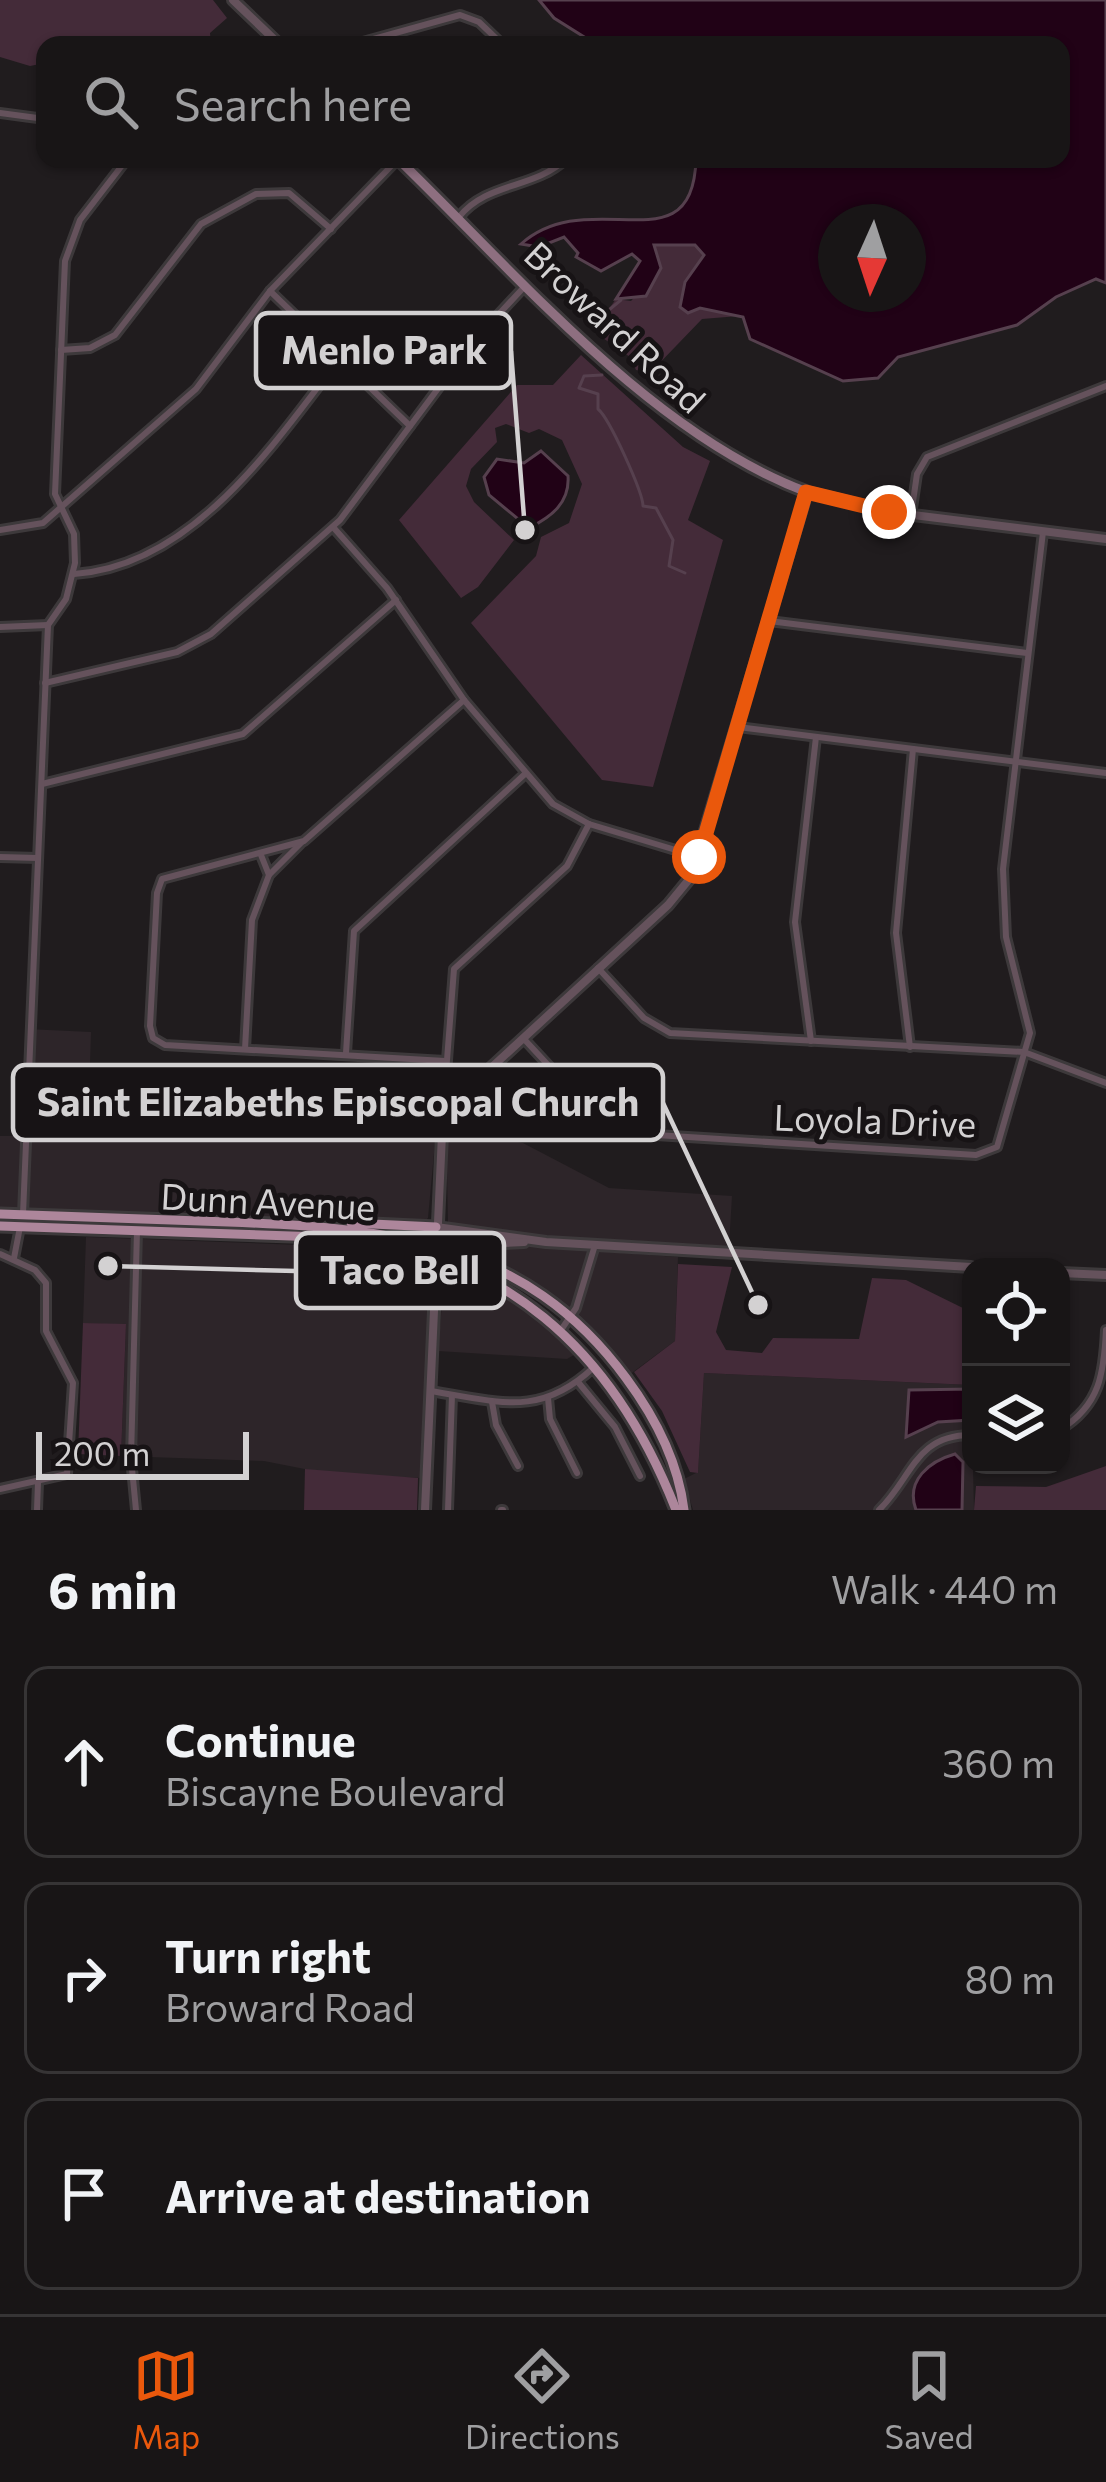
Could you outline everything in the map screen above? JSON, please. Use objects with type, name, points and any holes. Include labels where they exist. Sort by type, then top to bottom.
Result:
[{"type":"main road","name":"Broward Road","points":[[407,168],[682,427],[734,460],[806,492]]},
{"type":"main road","name":"Dunn Avenue","points":[[0,1214],[309,1225],[376,1231],[436,1251],[517,1297],[561,1330],[596,1365],[653,1450],[680,1510]]},
{"type":"main road","points":[[0,1226],[23,1214]]},
{"type":"main road","points":[[20,1227],[38,1215]]},
{"type":"main road","points":[[137,1231],[163,1220]]},
{"type":"main road","points":[[258,1235],[288,1225]]},
{"type":"main road","points":[[309,1225],[436,1227]]},
{"type":"main road","name":"Dunn Avenue","points":[[0,1226],[369,1240],[492,1264],[570,1317],[602,1348],[640,1399],[671,1457],[680,1510]]},
{"type":"main road","points":[[627,1408],[640,1399]]},
{"type":"street","points":[[233,0],[271,36]]},
{"type":"street","points":[[382,36],[452,15],[467,16],[492,36]]},
{"type":"street","points":[[0,113],[36,118]]},
{"type":"street","points":[[23,1214],[48,625],[63,607],[74,574],[74,534],[55,494],[63,272],[72,235],[120,168]]},
{"type":"street","points":[[0,530],[34,527],[60,509],[196,389],[270,291],[389,168]]},
{"type":"street","points":[[459,218],[482,196],[552,168]]},
{"type":"street","points":[[61,350],[90,348],[115,334],[197,226],[256,194],[275,190],[296,196],[331,229]]},
{"type":"street","points":[[45,682],[190,647],[333,527],[472,343],[527,283]]},
{"type":"street","points":[[270,291],[410,426]]},
{"type":"street","points":[[74,574],[142,559],[180,533],[263,459],[340,358]]},
{"type":"street","points":[[911,515],[916,474],[927,457],[1106,386]]},
{"type":"street","points":[[442,1112],[677,896],[699,857],[806,492]]},
{"type":"street","name":"Broward Road","points":[[806,492],[911,515],[1106,539]]},
{"type":"street","points":[[333,527],[396,600],[464,700],[563,812],[699,857]]},
{"type":"street","name":"Loyola Drive","points":[[522,1036],[586,1107],[640,1134],[976,1155],[1002,1140],[1029,1024],[1011,959],[1003,893],[1043,531]]},
{"type":"street","points":[[41,784],[243,734],[396,600]]},
{"type":"street","points":[[769,621],[1028,653]]},
{"type":"street","points":[[0,627],[48,625]]},
{"type":"street","points":[[245,1050],[252,920],[269,875],[464,700]]},
{"type":"street","points":[[738,727],[1106,772]]},
{"type":"street","points":[[811,1041],[795,922],[816,737]]},
{"type":"street","points":[[910,1047],[896,907],[913,749]]},
{"type":"street","points":[[346,1055],[354,931],[526,773]]},
{"type":"street","points":[[425,1510],[442,1112],[454,969],[567,866],[589,824]]},
{"type":"street","points":[[304,841],[167,876],[160,883],[153,1038],[165,1045],[445,1060]]},
{"type":"street","points":[[261,855],[269,875]]},
{"type":"street","points":[[0,857],[38,858]]},
{"type":"street","points":[[598,968],[651,1024],[670,1033],[1024,1052],[1106,1083]]},
{"type":"street","points":[[14,1258],[20,1227]]},
{"type":"street","points":[[436,1227],[535,1241],[962,1266]]},
{"type":"street","points":[[136,1510],[130,1458],[137,1231]]},
{"type":"street","points":[[436,1251],[535,1241]]},
{"type":"street","points":[[561,1330],[595,1245]]},
{"type":"street","points":[[0,1254],[14,1258],[46,1283],[46,1331],[73,1383],[70,1469],[61,1478],[0,1489]]},
{"type":"street","points":[[1070,1273],[1106,1275]]},
{"type":"street","points":[[1070,1422],[1098,1391],[1106,1330]]},
{"type":"street","points":[[430,1391],[491,1402],[562,1396],[596,1365]]},
{"type":"street","points":[[578,1382],[616,1427],[640,1476]]},
{"type":"street","points":[[448,1510],[452,1395]]},
{"type":"street","points":[[548,1398],[550,1419],[577,1472]]},
{"type":"street","points":[[491,1402],[496,1425],[518,1466]]},
{"type":"street","points":[[879,1510],[922,1450],[943,1439],[962,1437]]},
{"type":"street","points":[[37,1510],[38,1482]]},
{"type":"shaded area","points":[[0,0],[213,0],[227,18],[210,36],[36,36],[36,65],[0,57]]},
{"type":"shaded area","points":[[539,0],[1106,0],[1106,283],[1096,279],[1056,297],[1017,325],[898,357],[878,378],[843,381],[750,339],[743,317],[700,308],[688,313],[680,307],[685,282],[704,255],[695,245],[654,245],[661,268],[646,296],[616,299],[640,261],[632,254],[601,271],[576,257],[578,253],[564,237],[539,247],[521,244],[548,227],[577,220],[658,218],[677,210],[690,192],[694,168],[1070,168],[1070,36],[583,36],[554,18]]},
{"type":"shaded area","points":[[653,244],[695,244],[704,255],[685,282],[681,307],[688,312],[700,308],[739,316],[702,319],[650,373],[636,370],[630,357],[593,331],[616,299],[631,301],[661,268]]},
{"type":"shaded area","points":[[581,355],[683,447],[710,461],[688,520],[723,540],[653,787],[602,780],[471,623],[536,556],[541,537],[569,523],[582,484],[562,440],[539,429],[529,433],[506,424],[495,428],[497,442],[471,469],[466,486],[474,502],[514,540],[478,587],[461,598],[399,520],[517,385],[553,385]]},
{"type":"shaded area","points":[[541,451],[568,476],[568,486],[558,508],[529,528],[489,495],[484,477],[497,459],[524,463]]},
{"type":"shaded area","points":[[27,1029],[91,1032],[90,1064],[116,1097],[438,1110],[428,1218],[422,1223],[0,1207],[0,1136],[23,1136]]},
{"type":"shaded area","points":[[471,1087],[498,1118],[489,1136],[523,1143],[609,1188],[732,1196],[729,1246],[512,1234],[448,1224],[446,1119],[452,1105]]},
{"type":"shaded area","points":[[86,1237],[353,1247],[425,1263],[430,1278],[423,1478],[335,1475],[264,1461],[121,1456],[126,1325],[83,1323]]},
{"type":"shaded area","points":[[523,1246],[678,1257],[675,1341],[629,1375],[555,1299],[472,1251]]},
{"type":"shaded area","points":[[678,1264],[732,1267],[716,1332],[726,1350],[762,1353],[773,1338],[859,1339],[872,1278],[906,1280],[962,1308],[962,1385],[704,1373],[698,1473],[690,1472],[662,1411],[634,1372],[675,1341]]},
{"type":"shaded area","points":[[455,1270],[524,1307],[579,1352],[567,1359],[438,1351],[444,1280]]},
{"type":"shaded area","points":[[83,1323],[126,1324],[121,1456],[78,1454]]},
{"type":"shaded area","points":[[704,1373],[962,1385],[962,1474],[973,1474],[974,1510],[693,1510],[684,1479],[698,1472]]},
{"type":"shaded area","points":[[962,1389],[962,1421],[938,1422],[906,1437],[909,1390]]},
{"type":"shaded area","points":[[955,1454],[962,1461],[962,1510],[916,1510],[917,1481],[937,1461]]},
{"type":"shaded area","points":[[1106,1466],[1106,1510],[974,1510],[976,1486],[1046,1487]]},
{"type":"shaded area","points":[[305,1469],[418,1478],[417,1510],[304,1510]]},
{"type":"waterway","points":[[621,300],[604,314],[602,323],[625,338],[621,353]]},
{"type":"waterway","points":[[602,375],[584,376],[579,388],[598,394],[598,409],[625,456],[643,506],[656,508],[673,540],[669,566],[685,573]]},
{"type":"place","name":"Menlo Park","points":[[525,530]]},
{"type":"place","name":"Taco Bell","points":[[108,1266]]},
{"type":"place","name":"Saint Elizabeths Episcopal Church","points":[[758,1305]]},
{"type":"route","points":[[699,857],[806,492],[889,512]]}]
